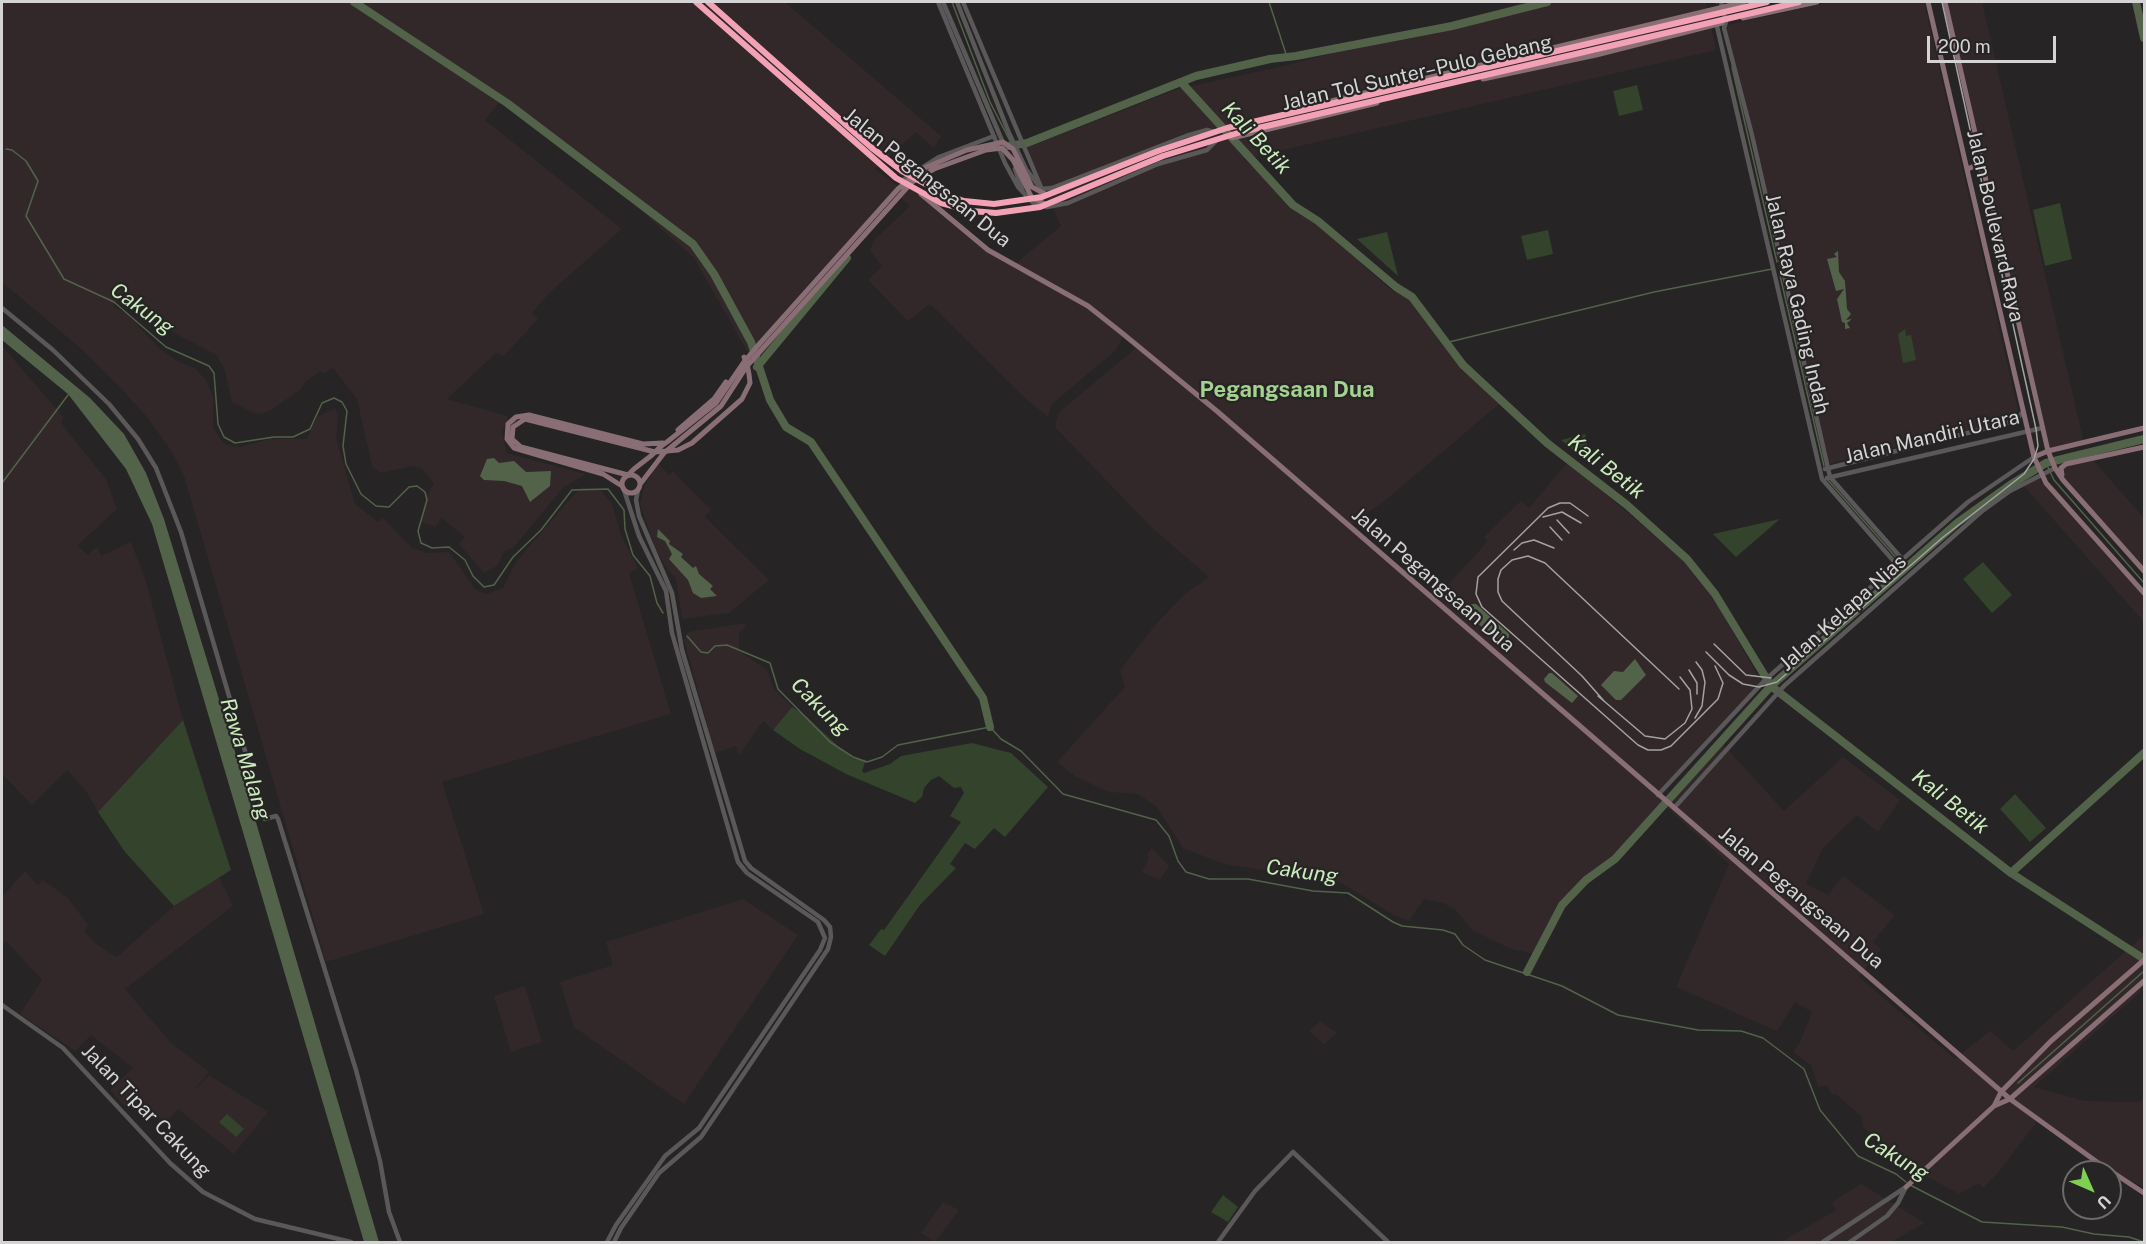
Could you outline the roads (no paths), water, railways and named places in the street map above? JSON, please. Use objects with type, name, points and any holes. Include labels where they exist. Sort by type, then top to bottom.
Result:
[{"type":"highway","name":"Jalan Tol Sunter–Pulo Gebang","points":[[695,2],[896,178],[941,203],[972,211],[996,213],[1024,211],[1047,205],[1163,156],[1241,132],[1798,2]]},
{"type":"highway","name":"Jalan Tol Sunter–Pulo Gebang","points":[[708,2],[872,148],[902,171],[944,194],[974,202],[994,204],[1042,197],[1158,151],[1227,128],[1767,2]]},
{"type":"main road","name":"Jalan Pegangsaan Dua","points":[[695,2],[988,250],[1088,306],[1218,412],[2001,1092],[2097,1162],[2145,1192]]},
{"type":"main road","points":[[667,442],[647,445],[526,415],[511,420],[507,435],[512,447],[521,452],[599,473],[631,493],[638,490],[664,453],[721,398],[744,362],[898,189],[931,164],[989,143],[1003,142],[1013,149],[1032,187],[1048,195],[1205,135],[1351,94],[1713,9],[1722,4],[1744,2]]},
{"type":"main road","points":[[623,488],[623,480],[667,442],[721,406],[747,366],[902,192],[934,169],[986,150],[1002,148],[1013,160],[1032,198],[1046,204],[1151,162],[1217,140],[1817,2]]},
{"type":"main road","name":"Jalan Boulevard Raya","points":[[1928,2],[2034,457],[2042,473],[2145,593]]},
{"type":"main road","name":"Jalan Boulevard Raya","points":[[1945,2],[1986,189],[2053,467],[2145,571]]},
{"type":"main road","points":[[1254,121],[1254,132]]},
{"type":"main road","points":[[1967,167],[1981,164]]},
{"type":"main road","points":[[674,437],[684,424],[714,399],[749,351],[903,180]]},
{"type":"main road","points":[[641,483],[637,476],[521,447],[514,442],[512,435],[515,424],[525,419],[656,452],[678,450],[692,443],[737,406],[748,389],[750,379],[744,357]]},
{"type":"main road","points":[[730,376],[737,374],[748,389]]},
{"type":"main road","points":[[2034,457],[2145,428]]},
{"type":"main road","points":[[597,438],[598,431]]},
{"type":"main road","points":[[2063,480],[2061,468],[2064,465],[2145,447]]},
{"type":"main road","points":[[1994,1106],[2001,1092],[2051,1041],[2145,960]]},
{"type":"main road","points":[[1906,1187],[1994,1106],[2010,1099],[2145,981]]},
{"type":"main road","points":[[2008,1085],[2010,1090],[2017,1093]]},
{"type":"main road","points":[[2016,1104],[2022,1088]]},
{"type":"street","points":[[941,2],[981,76],[1031,179],[1041,189]]},
{"type":"street","points":[[957,2],[981,76],[1019,138],[1041,189]]},
{"type":"street","points":[[963,2],[1000,150],[1018,187],[1032,202],[1041,207],[1051,207],[1158,164],[1207,150],[1217,140]]},
{"type":"street","name":"Jalan Raya Gading Indah","points":[[1711,2],[1822,479],[1898,565]]},
{"type":"street","name":"Jalan Raya Gading Indah","points":[[1722,4],[1726,22],[1724,28],[1752,135],[1827,468],[1830,477],[1903,560]]},
{"type":"street","points":[[1041,189],[1052,188],[1194,134],[1207,130],[1215,132]]},
{"type":"street","points":[[903,180],[939,157],[996,137]]},
{"type":"street","points":[[996,137],[1010,158],[1023,192]]},
{"type":"street","points":[[1080,176],[1088,194]]},
{"type":"street","points":[[1032,202],[1041,189]]},
{"type":"street","points":[[2,308],[53,350],[109,404],[138,438],[156,468],[181,532],[265,819],[276,816],[278,819],[356,1070],[378,1155],[387,1204],[399,1242]]},
{"type":"street","name":"Jalan Mandiri Utara","points":[[1820,471],[2015,421],[2022,413]]},
{"type":"street","name":"Jalan Mandiri Utara","points":[[1822,479],[2042,428]]},
{"type":"street","points":[[1905,448],[1907,459]]},
{"type":"street","points":[[1897,450],[1899,460]]},
{"type":"street","name":"Jalan Kelapa Nias","points":[[1659,796],[1765,680],[1977,495],[2034,457]]},
{"type":"street","name":"Jalan Kelapa Nias","points":[[1673,808],[1781,690],[1964,526],[2010,491],[2053,467]]},
{"type":"street","points":[[607,1242],[616,1225],[665,1156],[699,1128],[820,950],[825,938],[824,931],[818,922],[745,861],[675,632],[666,591],[639,536],[623,488]]},
{"type":"street","points":[[638,490],[636,500],[639,516],[672,593],[674,626]]},
{"type":"street","points":[[614,1242],[659,1173],[701,1137],[731,1089],[828,949],[831,937],[828,924],[802,908]]},
{"type":"street","name":"Jalan Tipar Cakung","points":[[2,1005],[63,1048],[170,1163],[203,1192],[255,1219],[349,1242]]},
{"type":"street","points":[[1218,1242],[1255,1191],[1293,1152],[1388,1242]]},
{"type":"street","points":[[1823,1242],[1906,1187]]},
{"type":"street","points":[[1850,1242],[1887,1216],[1898,1203],[1906,1187]]},
{"type":"waterway","points":[[354,2],[507,103],[693,244],[714,274],[751,342],[770,400],[786,427],[811,442],[983,698],[990,727]]},
{"type":"waterway","points":[[952,2],[990,102],[1012,145]]},
{"type":"waterway","points":[[1269,2],[1287,57]]},
{"type":"waterway","points":[[1009,146],[1027,143],[1196,76],[1270,59],[1452,26],[1547,2]]},
{"type":"waterway","points":[[2136,2],[2144,38]]},
{"type":"waterway","points":[[1732,67],[1777,262]]},
{"type":"waterway","name":"Kali Betik","points":[[1181,82],[1293,205],[1318,221],[1396,287],[1412,297],[1463,365],[1547,443],[1627,505],[1687,559],[1715,594],[1771,686],[2011,873],[2144,959]]},
{"type":"waterway","name":"Cakung","points":[[6,149],[12,150],[26,161],[38,181],[26,216],[64,279],[114,302],[166,347],[209,366],[214,373],[218,424],[224,437],[235,443],[274,437],[293,437],[310,429],[322,403],[334,398],[342,402],[347,411],[343,446],[346,464],[361,494],[376,506],[389,507],[409,487],[417,486],[425,492],[427,500],[418,531],[421,543],[432,548],[449,547],[465,560],[473,576],[484,587],[494,585],[513,557],[541,530],[572,490],[608,489],[624,510],[625,529],[633,555],[650,576],[657,603],[663,613]]},
{"type":"waterway","points":[[757,367],[847,258]]},
{"type":"waterway","points":[[1445,343],[1654,292],[1772,269]]},
{"type":"waterway","points":[[1779,271],[1824,466]]},
{"type":"waterway","points":[[2,483],[68,395]]},
{"type":"waterway","points":[[1527,972],[1562,905],[1586,880],[1615,859],[1771,686],[1957,523],[2010,485],[2046,463],[2144,439]]},
{"type":"waterway","points":[[2046,463],[2054,480],[2144,583]]},
{"type":"waterway","points":[[1827,479],[1899,561]]},
{"type":"waterway","points":[[1902,564],[1906,569]]},
{"type":"waterway","name":"Cakung","points":[[687,636],[701,652],[708,653],[715,646],[727,645],[770,663],[778,689],[830,742],[853,757],[867,762],[882,757],[898,745],[990,727],[1001,739],[1021,751],[1063,794],[1156,820],[1169,836],[1178,861],[1186,872],[1209,879],[1248,879],[1313,891],[1348,893],[1393,922],[1402,926],[1443,930],[1455,934],[1463,945],[1485,960],[1562,986],[1618,1015],[1698,1030],[1741,1031],[1763,1038],[1804,1069],[1820,1110],[1858,1156],[1896,1174],[1906,1182]]},
{"type":"waterway","name":"Kali Betik","points":[[2011,873],[2144,753]]},
{"type":"waterway","points":[[2018,1083],[2144,971]]},
{"type":"waterway","name":"Cakung","points":[[1910,1185],[1982,1222],[2062,1227],[2094,1234],[2129,1237],[2144,1242]]},
{"type":"tram line","points":[[1706,652],[1729,675],[1743,684],[1759,687],[1777,682],[1942,538],[2024,474],[2034,459],[2038,446],[2036,429],[1942,2]]},
{"type":"tram line","points":[[1588,516],[1570,503],[1560,503],[1548,508],[1478,577],[1476,594],[1482,607],[1638,745],[1648,750],[1661,750],[1671,746],[1718,699],[1723,683],[1715,666]]},
{"type":"tram line","points":[[1543,517],[1562,512],[1581,523]]},
{"type":"tram line","points":[[1557,520],[1569,533]]},
{"type":"tram line","points":[[1550,527],[1562,540]]},
{"type":"tram line","points":[[1514,550],[1522,543],[1534,540],[1554,548]]},
{"type":"tram line","points":[[1604,701],[1582,676],[1502,601],[1498,592],[1498,579],[1501,570],[1512,560],[1528,556],[1545,563],[1679,689]]},
{"type":"tram line","points":[[1714,644],[1746,675],[1771,678]]},
{"type":"tram line","points":[[1695,718],[1702,706],[1705,682],[1702,670],[1696,662]]},
{"type":"tram line","points":[[1689,670],[1697,683],[1697,694]]},
{"type":"tram line","points":[[1598,696],[1645,736],[1665,739],[1685,723],[1692,709],[1690,690],[1680,677]]},
{"type":"district","name":"Pegangsaan Dua","points":[[1287,390]]},
{"type":"water label","name":"Rawa Malang","points":[[245,759]]}]
